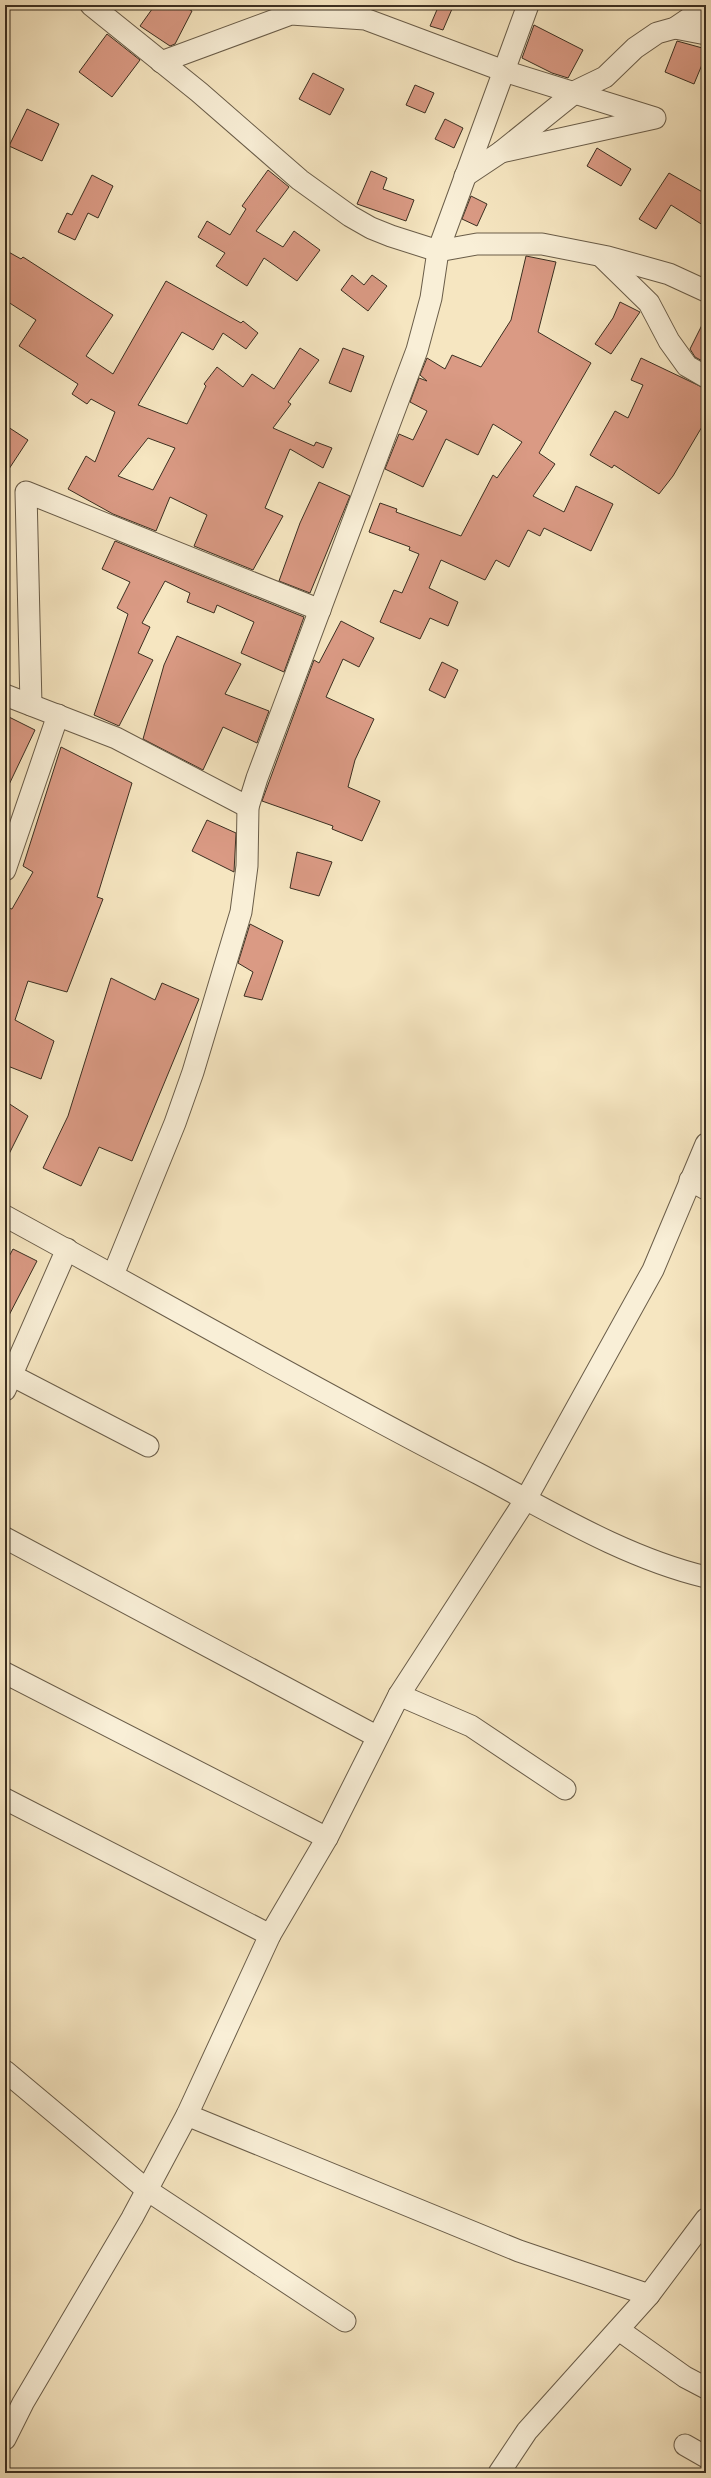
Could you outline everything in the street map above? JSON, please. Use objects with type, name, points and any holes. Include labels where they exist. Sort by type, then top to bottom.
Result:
[{"type":"street","points":[[91,5],[161,62],[300,180],[350,216],[391,236],[438,251],[477,244],[542,244],[600,255],[669,274],[706,291]]},
{"type":"street","points":[[113,1275],[175,1123],[193,1072],[240,912],[247,866],[248,807],[417,350],[431,298],[438,251],[528,5]]},
{"type":"street","points":[[465,176],[501,152],[573,94],[605,77],[635,48],[657,33],[674,28],[706,7]]},
{"type":"street","points":[[161,62],[291,14],[365,19],[504,71],[573,94],[655,118],[501,152]]},
{"type":"street","points":[[674,28],[706,34]]},
{"type":"street","points":[[600,255],[649,303],[669,341],[687,366],[706,377]]},
{"type":"street","points":[[31,705],[26,492],[320,610]]},
{"type":"street","points":[[5,695],[116,738],[248,807]]},
{"type":"street","points":[[5,870],[58,715]]},
{"type":"street","points":[[5,2439],[23,2403],[147,2190],[187,2115],[270,1935],[327,1838],[376,1736],[399,1695],[526,1499],[653,1270],[698,1184],[706,1144]]},
{"type":"street","points":[[5,1216],[67,1249],[308,1384],[526,1499],[650,1561],[706,1577]]},
{"type":"street","points":[[67,1249],[8,1383],[148,1446]]},
{"type":"street","points":[[5,1538],[376,1736]]},
{"type":"street","points":[[5,1673],[327,1838]]},
{"type":"street","points":[[399,1695],[471,1726],[565,1789]]},
{"type":"street","points":[[5,1799],[270,1935]]},
{"type":"street","points":[[5,2071],[147,2190],[345,2321]]},
{"type":"street","points":[[187,2115],[519,2251],[649,2295]]},
{"type":"street","points":[[504,2471],[527,2431],[649,2295],[706,2219]]},
{"type":"street","points":[[619,2330],[685,2377],[706,2388]]},
{"type":"street","points":[[685,2445],[706,2457]]},
{"type":"building","points":[[155,5],[181,5],[192,11],[175,44],[170,46],[140,26]]},
{"type":"building","points":[[439,5],[445,5],[452,9],[443,30],[430,26]]},
{"type":"building","points":[[534,25],[583,50],[568,78],[552,73],[522,58]]},
{"type":"building","points":[[107,34],[140,60],[112,97],[79,72]]},
{"type":"building","points":[[677,41],[706,49],[706,55],[694,84],[665,72]]},
{"type":"building","points":[[313,73],[344,89],[330,115],[299,99]]},
{"type":"building","points":[[415,85],[434,93],[425,113],[406,105]]},
{"type":"building","points":[[27,109],[59,124],[42,161],[9,146]]},
{"type":"building","points":[[445,119],[463,128],[454,148],[435,139]]},
{"type":"building","points":[[597,148],[631,169],[621,186],[587,166]]},
{"type":"building","points":[[268,170],[289,187],[256,231],[283,247],[294,231],[320,250],[297,281],[264,258],[247,286],[216,266],[225,253],[198,237],[207,221],[230,235],[246,209],[242,206]]},
{"type":"building","points":[[371,171],[387,178],[383,189],[414,200],[406,221],[357,204]]},
{"type":"building","points":[[669,173],[706,194],[706,227],[671,205],[656,229],[639,219]]},
{"type":"building","points":[[92,175],[113,186],[98,218],[88,213],[75,240],[58,232],[67,213],[72,215]]},
{"type":"building","points":[[471,196],[487,204],[477,226],[462,219]]},
{"type":"building","points":[[5,250],[21,259],[23,257],[113,315],[86,356],[113,374],[166,281],[241,323],[243,321],[258,333],[246,349],[223,333],[213,350],[182,332],[138,405],[187,424],[206,386],[204,384],[217,367],[243,387],[252,374],[274,389],[300,348],[319,360],[288,402],[291,404],[273,428],[314,446],[316,442],[332,448],[323,468],[290,449],[265,508],[283,516],[253,570],[194,546],[207,515],[170,497],[156,531],[113,514],[68,489],[86,456],[95,462],[115,412],[91,399],[87,404],[72,394],[78,384],[19,346],[36,320],[5,300]],"holes":[[[148,438],[175,448],[153,490],[118,476]]]},
{"type":"building","points":[[526,256],[556,262],[538,332],[591,363],[539,453],[555,464],[533,496],[564,512],[576,486],[613,504],[591,551],[544,528],[540,536],[528,530],[509,567],[496,560],[485,580],[441,560],[429,588],[458,602],[448,626],[430,618],[420,639],[380,622],[394,590],[402,593],[419,554],[409,550],[410,547],[369,532],[380,503],[397,509],[396,512],[461,536],[493,475],[497,478],[522,442],[493,424],[478,455],[446,439],[423,487],[385,469],[399,434],[413,440],[427,411],[410,402],[419,378],[427,381],[420,375],[427,358],[445,369],[452,355],[481,367],[511,320]]},
{"type":"building","points":[[352,275],[364,285],[372,275],[387,286],[368,311],[341,290]]},
{"type":"building","points":[[620,302],[640,312],[611,354],[595,344],[613,318]]},
{"type":"building","points":[[706,317],[706,363],[695,357],[690,349]]},
{"type":"building","points":[[343,348],[364,356],[351,392],[329,383]]},
{"type":"building","points":[[641,358],[706,389],[706,420],[673,476],[659,494],[614,465],[612,468],[590,455],[615,411],[628,418],[643,385],[631,380]]},
{"type":"building","points":[[5,425],[28,440],[5,475]]},
{"type":"building","points":[[319,482],[350,496],[310,593],[279,581],[300,523]]},
{"type":"building","points":[[115,541],[304,617],[284,672],[241,653],[254,622],[217,605],[214,613],[187,602],[190,593],[165,581],[142,623],[150,627],[138,653],[153,660],[119,726],[94,715],[128,614],[117,608],[130,582],[102,569]]},
{"type":"building","points":[[341,621],[374,638],[359,667],[343,659],[326,697],[374,719],[355,760],[348,787],[380,801],[362,841],[332,829],[333,826],[262,801],[314,660],[319,663]]},
{"type":"building","points":[[177,636],[241,664],[225,694],[269,711],[257,743],[223,727],[203,770],[143,739],[164,665]]},
{"type":"building","points":[[442,662],[458,670],[445,698],[429,690]]},
{"type":"building","points":[[5,715],[35,730],[5,793]]},
{"type":"building","points":[[61,747],[132,783],[97,897],[103,899],[67,992],[28,981],[15,1020],[54,1041],[41,1079],[5,1065],[5,922],[8,908],[12,909],[33,872],[23,866]]},
{"type":"building","points":[[207,820],[236,833],[234,872],[192,851]]},
{"type":"building","points":[[297,852],[332,862],[319,896],[290,888]]},
{"type":"building","points":[[250,924],[283,941],[262,1000],[244,996],[253,972],[238,963]]},
{"type":"building","points":[[111,978],[155,1000],[162,983],[199,999],[132,1161],[99,1147],[81,1186],[43,1168],[68,1116]]},
{"type":"building","points":[[5,1101],[28,1116],[5,1162]]},
{"type":"building","points":[[13,1249],[37,1261],[5,1323],[5,1264]]}]
